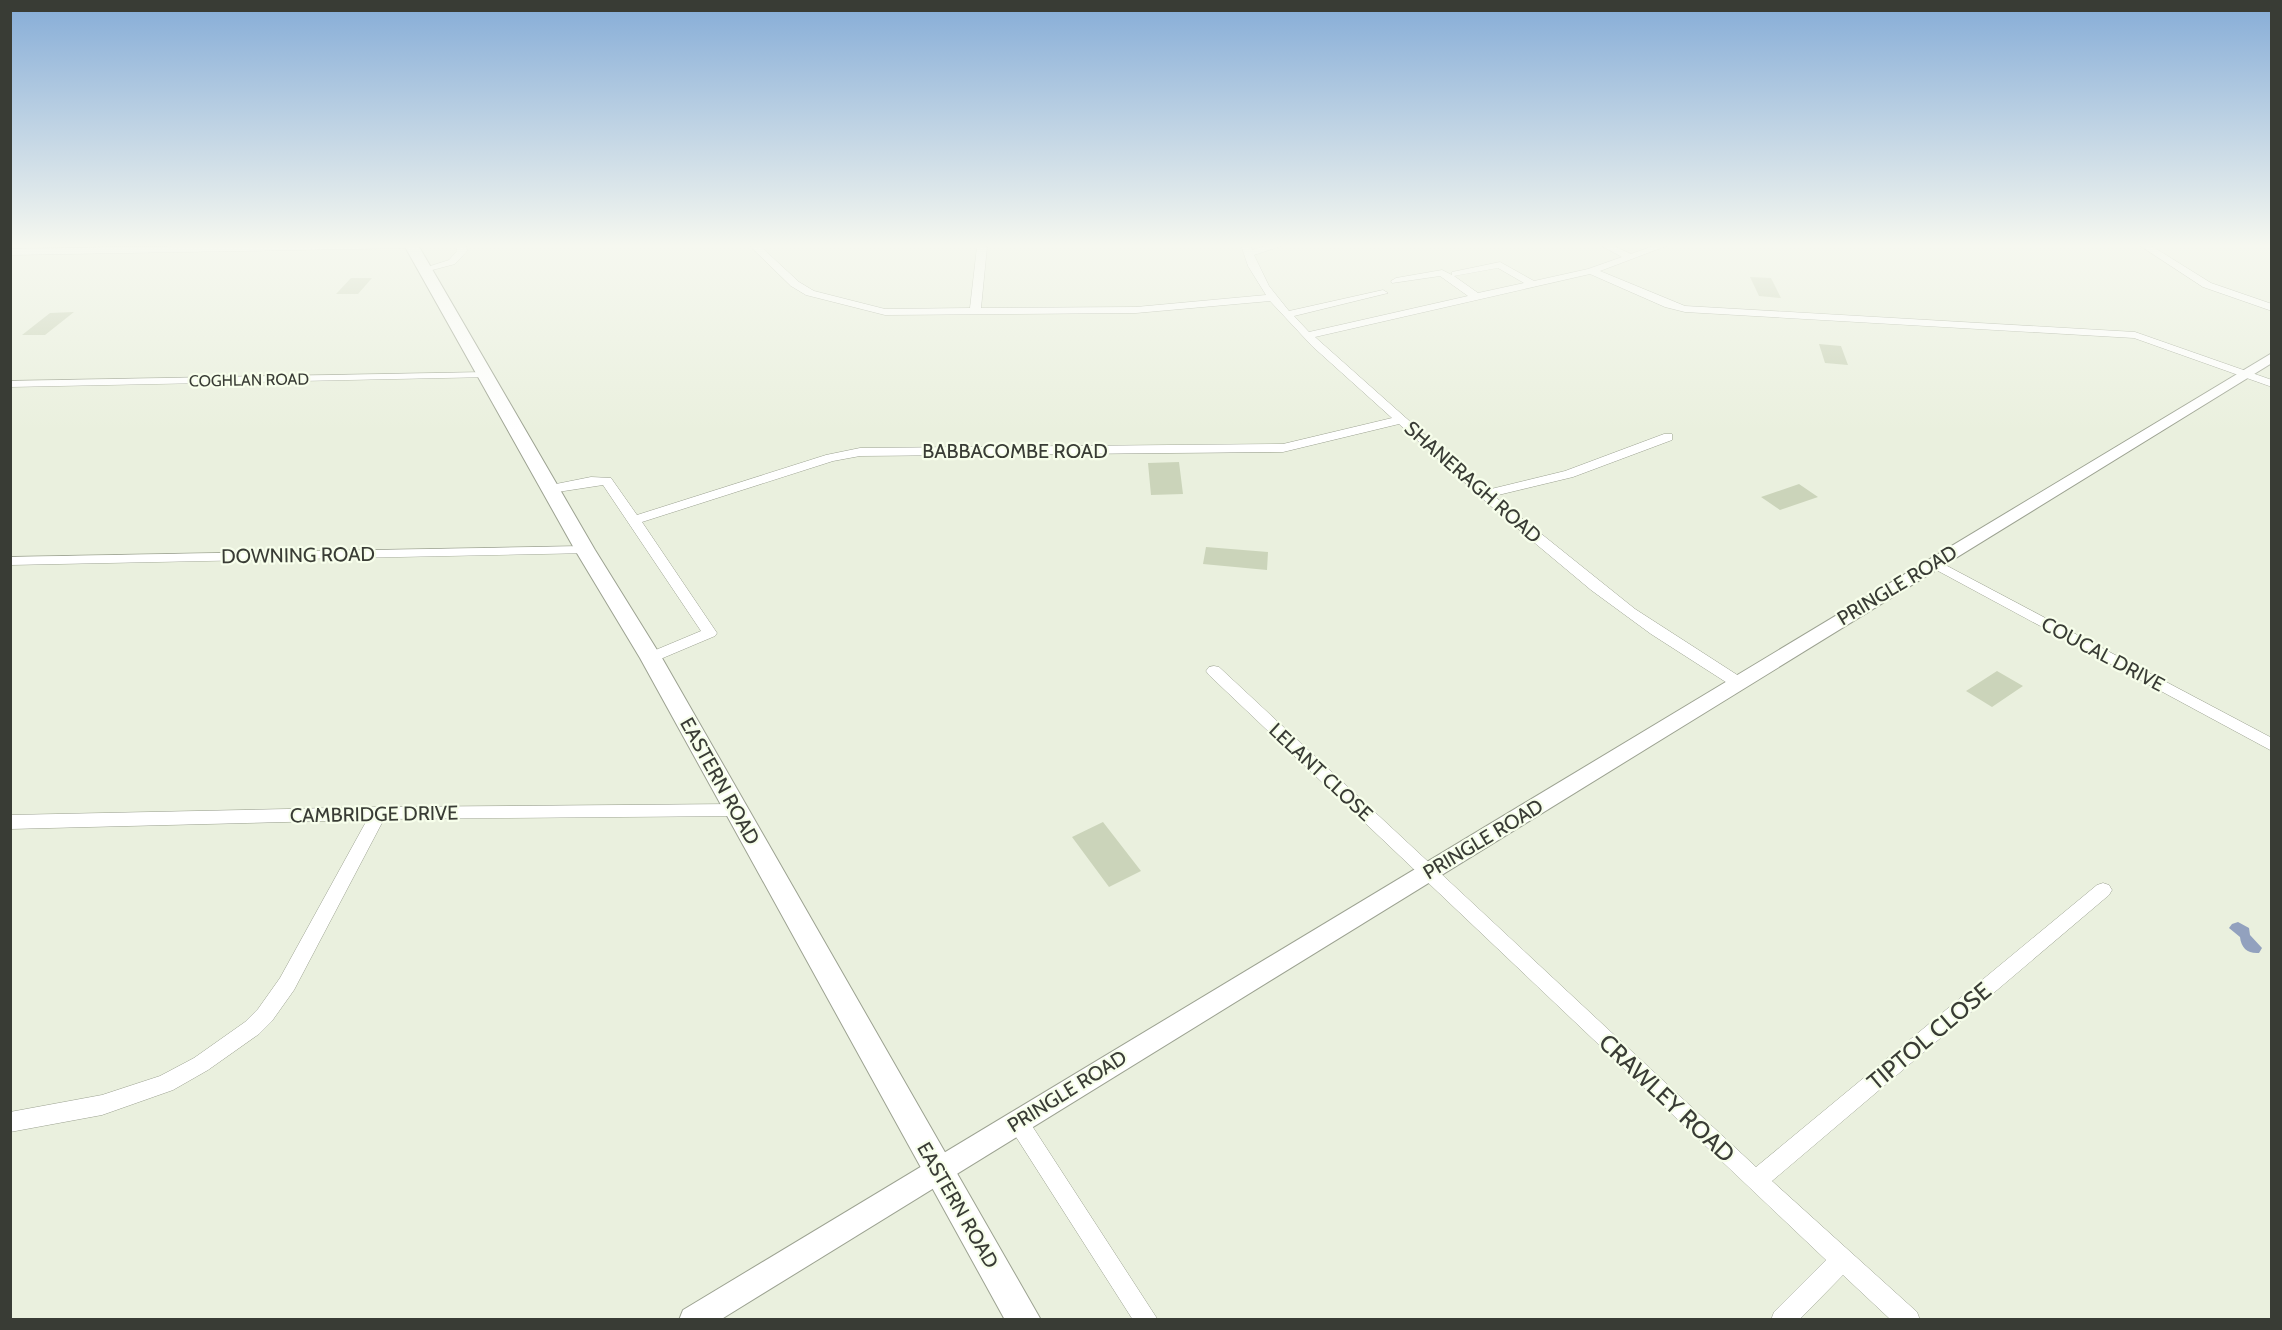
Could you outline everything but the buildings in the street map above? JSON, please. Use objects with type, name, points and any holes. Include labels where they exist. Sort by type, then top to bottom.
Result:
[{"type":"main road","name":"EASTERN ROAD","points":[[447,307],[585,550],[651,658],[937,1170],[1024,1320]]},
{"type":"street","points":[[866,307],[885,312],[1136,310],[1169,307]]},
{"type":"street","points":[[975,312],[976,307]]},
{"type":"street","name":"SHANERAGH ROAD","points":[[1281,307],[1401,420],[1576,571],[1633,614],[1737,682]]},
{"type":"street","points":[[1288,314],[1319,307]]},
{"type":"street","points":[[1309,335],[1424,307]]},
{"type":"street","points":[[1677,307],[2135,335],[2271,384]]},
{"type":"street","name":"PRINGLE ROAD","points":[[693,1320],[2271,357]]},
{"type":"street","name":"COGHLAN ROAD","points":[[10,384],[487,375]]},
{"type":"street","name":"BABBACOMBE ROAD","points":[[635,520],[830,458],[860,452],[1283,448],[1401,420]]},
{"type":"street","points":[[1485,494],[1569,474],[1668,437]]},
{"type":"street","points":[[551,489],[605,480],[635,520],[710,633],[651,658]]},
{"type":"street","name":"DOWNING ROAD","points":[[10,561],[585,550]]},
{"type":"street","name":"COUCAL DRIVE","points":[[1934,563],[2271,745]]},
{"type":"street","name":"LELANT CLOSE","points":[[1214,671],[1428,873]]},
{"type":"street","name":"CAMBRIDGE DRIVE","points":[[10,822],[379,813],[737,810]]},
{"type":"street","points":[[10,1122],[102,1105],[166,1083],[201,1064],[252,1028],[265,1015],[288,984],[379,813]]},
{"type":"street","name":"CRAWLEY ROAD","points":[[1428,873],[1756,1181],[1909,1320]]},
{"type":"street","name":"TIPTOL CLOSE","points":[[1756,1181],[2103,891]]},
{"type":"street","points":[[1018,1122],[1147,1320]]},
{"type":"street","points":[[1782,1320],[1843,1259]]},
{"type":"green space","points":[[74,312],[45,335],[22,335],[50,313]]},
{"type":"green space","points":[[1819,344],[1841,346],[1848,365],[1825,363]]},
{"type":"green space","points":[[1179,462],[1183,494],[1151,495],[1148,463]]},
{"type":"green space","points":[[1799,484],[1818,497],[1780,510],[1761,497]]},
{"type":"green space","points":[[1206,547],[1268,552],[1267,570],[1203,564]]},
{"type":"green space","points":[[1997,671],[2023,686],[1992,707],[1966,691]]},
{"type":"green space","points":[[1103,822],[1141,871],[1109,887],[1072,837]]},
{"type":"water","points":[[2238,922],[2249,928],[2250,935],[2262,948],[2259,953],[2246,950],[2240,937],[2229,928]]}]
